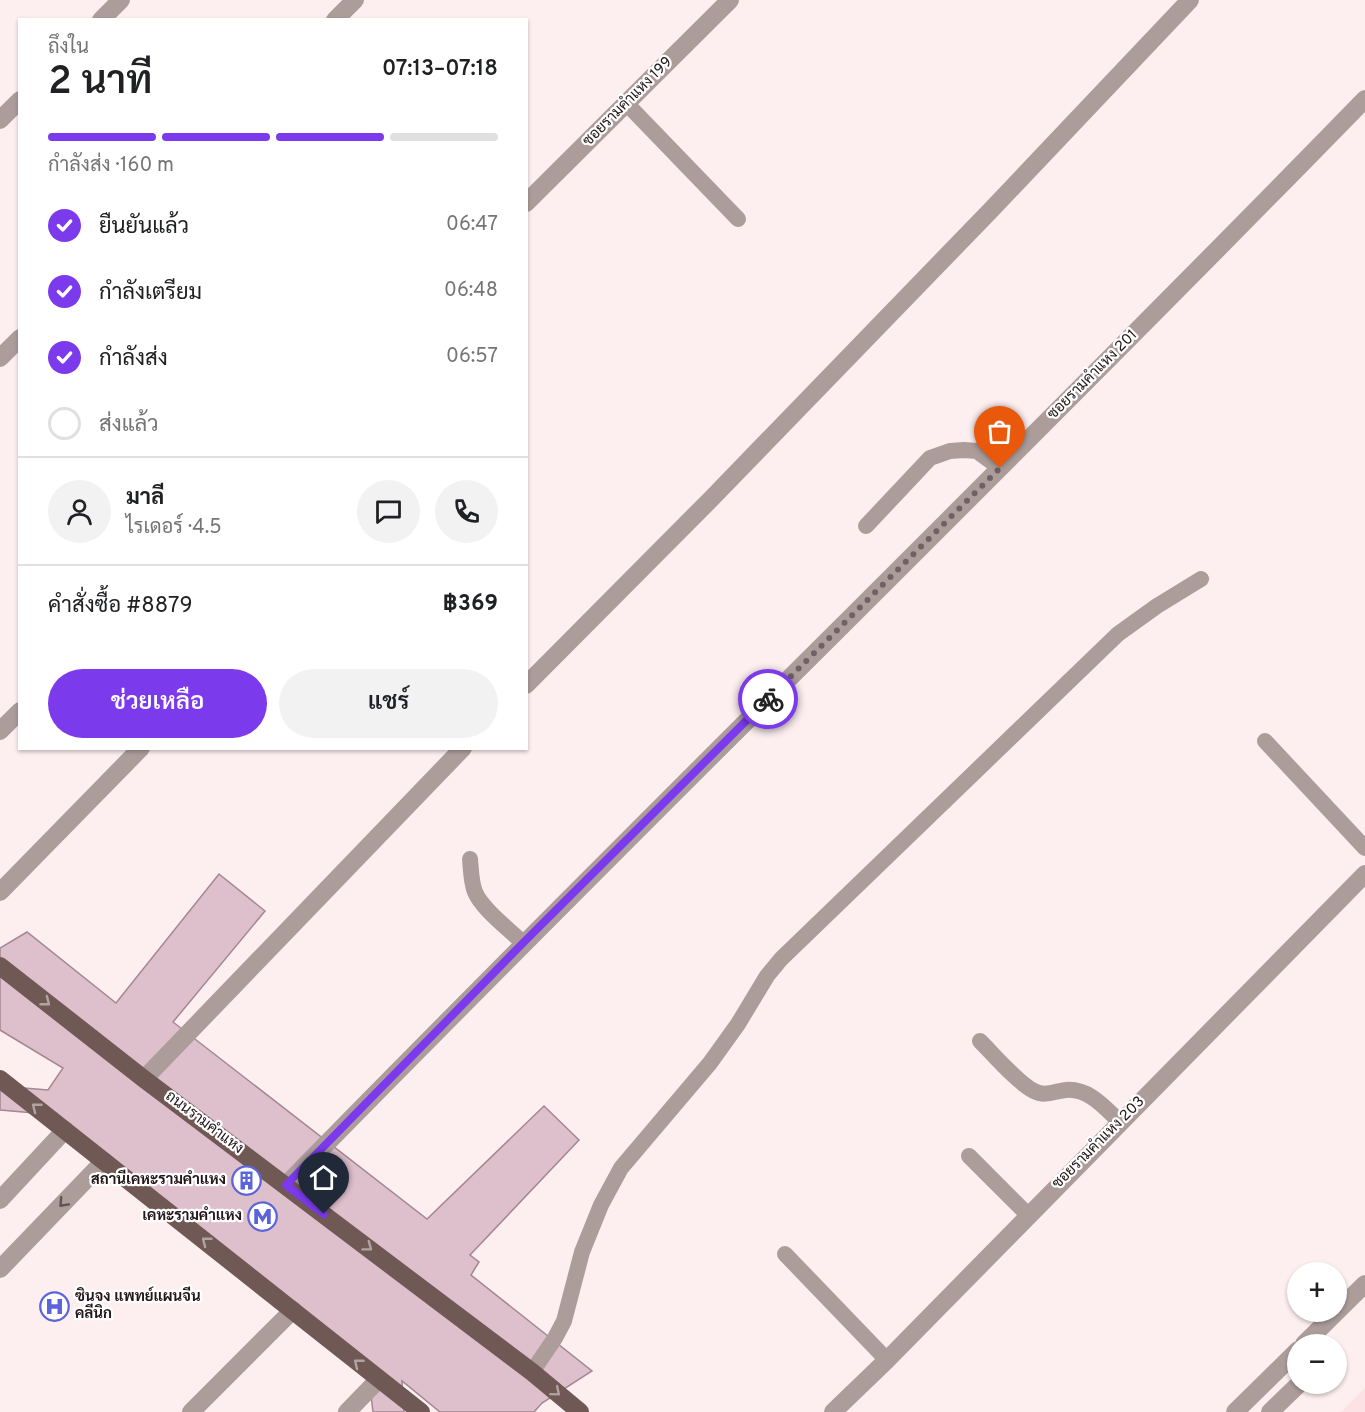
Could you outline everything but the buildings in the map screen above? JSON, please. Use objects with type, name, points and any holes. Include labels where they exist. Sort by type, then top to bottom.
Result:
[{"type":"main road","name":"ถนนรามคำแหง","points":[[0,966],[144,1079],[532,1372],[580,1412]]},
{"type":"main road","points":[[0,1079],[421,1412]]},
{"type":"street","points":[[103,18],[121,0]]},
{"type":"street","points":[[338,18],[355,0]]},
{"type":"street","name":"ซอยรามคำแหง 199","points":[[528,201],[730,0]]},
{"type":"street","points":[[528,683],[720,491],[982,220],[1190,0]]},
{"type":"street","name":"ซอยรามคำแหง 201","points":[[286,1185],[523,943],[1000,468],[1365,99]]},
{"type":"street","points":[[0,120],[18,102]]},
{"type":"street","points":[[0,358],[18,340]]},
{"type":"street","points":[[0,731],[18,713]]},
{"type":"street","points":[[0,892],[139,750]]},
{"type":"street","points":[[144,1079],[461,750]]},
{"type":"street","name":"ซอยรามคำแหง 203","points":[[833,1412],[887,1360],[1365,874]]},
{"type":"street","points":[[0,1200],[65,1130]]},
{"type":"street","points":[[0,1269],[104,1161]]},
{"type":"street","points":[[1314,1334],[1365,1284]]},
{"type":"street","points":[[191,1412],[293,1310]]},
{"type":"street","points":[[1235,1412],[1287,1361]]},
{"type":"street","points":[[347,1412],[378,1379]]},
{"type":"street","points":[[1269,1412],[1288,1394]]},
{"type":"lane","points":[[627,103],[738,219]]},
{"type":"lane","points":[[866,526],[930,458],[950,451],[977,451],[1000,468]]},
{"type":"lane","points":[[532,1372],[564,1321],[582,1252],[601,1205],[621,1168],[710,1063],[738,1024],[767,976],[781,959],[1118,634],[1201,579]]},
{"type":"lane","points":[[1265,741],[1365,848]]},
{"type":"lane","points":[[470,859],[476,894],[483,905],[523,943]]},
{"type":"lane","points":[[980,1041],[1024,1085],[1036,1092],[1048,1094],[1079,1090],[1093,1097],[1120,1122]]},
{"type":"lane","points":[[969,1156],[1028,1215]]},
{"type":"lane","points":[[784,1254],[887,1360]]},
{"type":"shaded area","points":[[1365,1388],[1365,1412],[1341,1412]]},
{"type":"way so far","points":[[768,699],[1000,468]]},
{"type":"place","name":"สถานีเคหะรามคำแหง","points":[[247,1180]]},
{"type":"place","name":"เคหะรามคำแหง","points":[[263,1216]]},
{"type":"place","name":"ซินจง แพทย์แผนจีน คลีนิก","points":[[54,1306]]},
{"type":"route","points":[[324,1214],[286,1185],[523,943],[768,699]]}]
